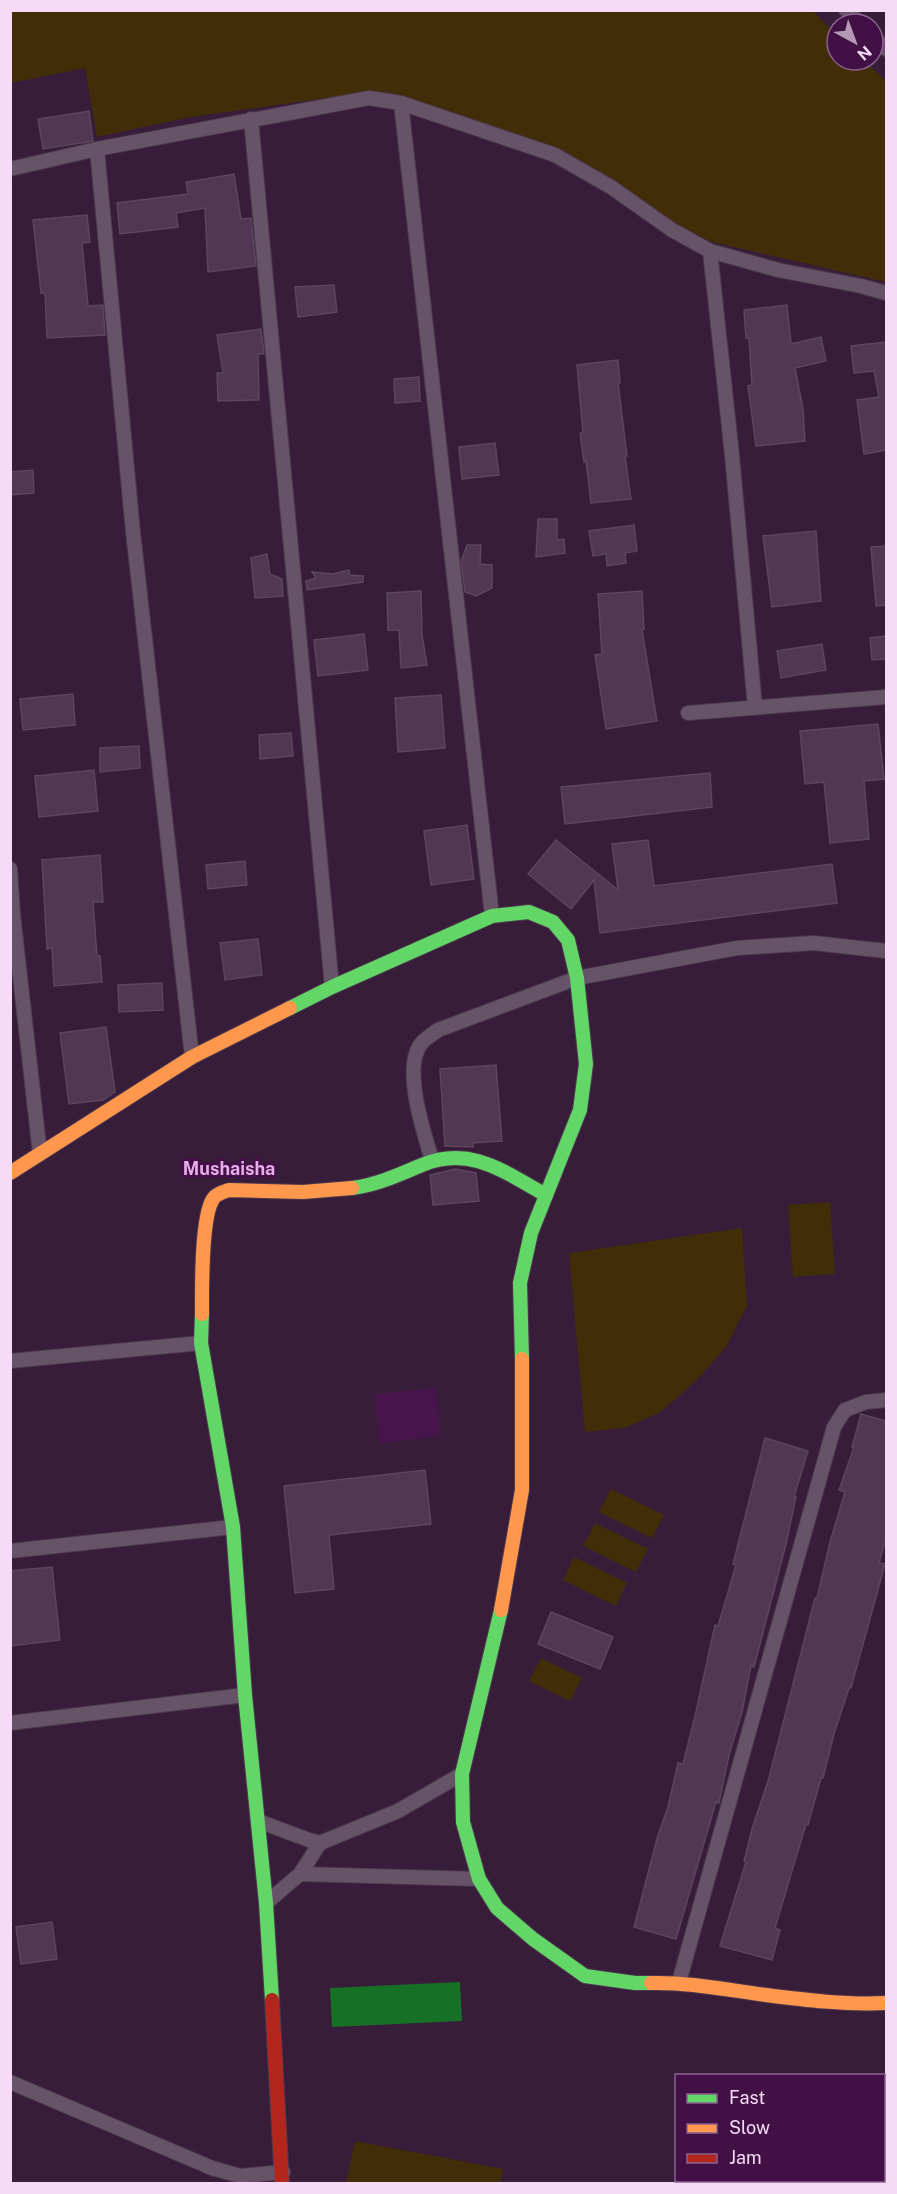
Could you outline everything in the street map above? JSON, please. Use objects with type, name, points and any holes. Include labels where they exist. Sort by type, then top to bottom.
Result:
[{"type":"street","points":[[10,169],[251,118],[369,98],[401,103],[555,155],[611,187],[672,230],[710,251],[778,270],[886,293]]},
{"type":"street","points":[[401,103],[492,916]]},
{"type":"street","points":[[251,118],[332,987]]},
{"type":"street","points":[[97,149],[133,532],[192,1057]]},
{"type":"street","points":[[710,251],[732,455],[755,707]]},
{"type":"street","points":[[688,713],[886,697]]},
{"type":"street","points":[[10,868],[12,914],[40,1154]]},
{"type":"street","points":[[10,1173],[192,1057],[332,987],[492,916],[529,912],[553,922],[568,940],[577,978],[586,1064],[580,1110],[531,1233],[520,1283],[523,1402],[522,1490],[500,1613],[462,1774],[463,1822],[479,1879],[497,1908],[532,1939],[585,1976],[635,1983],[679,1982],[767,1995],[863,2004],[886,2003]]},
{"type":"street","points":[[432,1160],[422,1127],[413,1070],[415,1056],[420,1046],[438,1030],[577,978],[737,948],[814,943],[886,951]]},
{"type":"street","points":[[10,2082],[212,2168],[240,2176],[282,2178],[266,1903],[245,1695],[233,1527],[201,1343],[203,1259],[208,1213],[213,1199],[229,1190],[299,1191],[375,1184],[407,1173],[432,1160],[465,1157],[508,1174],[546,1195]]},
{"type":"street","points":[[10,1361],[201,1343]]},
{"type":"street","points":[[679,1982],[834,1427],[845,1410],[866,1402],[886,1401]]},
{"type":"street","points":[[10,1551],[233,1527]]},
{"type":"street","points":[[10,1723],[245,1695]]},
{"type":"street","points":[[266,1903],[300,1874],[320,1843],[398,1811],[462,1774]]},
{"type":"street","points":[[258,1821],[320,1843]]},
{"type":"street","points":[[300,1874],[479,1879]]},
{"type":"shaded area","points":[[11,11],[813,11],[825,23],[825,72],[877,72],[886,81],[886,282],[712,242],[666,221],[509,134],[400,95],[362,93],[191,117],[97,137],[85,68],[11,83]]},
{"type":"shaded area","points":[[830,1202],[835,1274],[793,1277],[788,1205]]},
{"type":"shaded area","points":[[742,1228],[747,1306],[726,1347],[695,1382],[659,1413],[625,1428],[585,1432],[569,1253]]},
{"type":"shaded area","points":[[436,1388],[441,1436],[379,1443],[375,1394]]},
{"type":"shaded area","points":[[611,1489],[664,1515],[652,1538],[599,1512]]},
{"type":"shaded area","points":[[595,1523],[648,1549],[636,1572],[583,1546]]},
{"type":"shaded area","points":[[574,1557],[627,1583],[616,1606],[563,1580]]},
{"type":"shaded area","points":[[541,1658],[582,1678],[570,1701],[529,1681]]},
{"type":"shaded area","points":[[460,1982],[462,2021],[332,2027],[330,1988]]},
{"type":"shaded area","points":[[355,2141],[503,2169],[500,2183],[346,2183]]},
{"type":"building","points":[[89,111],[93,141],[43,149],[38,119]]},
{"type":"building","points":[[234,174],[241,219],[251,218],[256,266],[208,272],[205,208],[176,213],[178,227],[120,234],[117,203],[188,194],[186,182]]},
{"type":"building","points":[[87,215],[90,242],[82,243],[88,306],[103,305],[105,335],[47,338],[45,293],[41,293],[33,220]]},
{"type":"building","points":[[334,285],[337,312],[298,317],[295,287]]},
{"type":"building","points":[[787,305],[791,344],[821,337],[826,361],[795,368],[803,409],[805,441],[756,446],[748,386],[752,385],[749,338],[746,338],[744,310]]},
{"type":"building","points":[[261,329],[264,354],[258,354],[259,400],[218,401],[217,373],[223,373],[217,335]]},
{"type":"building","points":[[886,342],[886,450],[864,454],[857,400],[879,397],[874,371],[854,373],[851,346]]},
{"type":"building","points":[[618,360],[620,383],[618,383],[631,499],[591,503],[580,433],[583,433],[577,365]]},
{"type":"building","points":[[419,377],[420,401],[395,403],[394,379]]},
{"type":"building","points":[[495,443],[499,475],[462,479],[459,447]]},
{"type":"building","points":[[33,470],[34,493],[10,495],[10,472]]},
{"type":"building","points":[[538,519],[557,519],[557,540],[564,539],[565,553],[536,557]]},
{"type":"building","points":[[634,525],[637,551],[625,553],[626,563],[607,566],[606,554],[593,556],[589,531]]},
{"type":"building","points":[[816,531],[821,601],[772,607],[763,536]]},
{"type":"building","points":[[467,545],[481,545],[480,564],[492,565],[492,588],[476,596],[465,592],[461,561]]},
{"type":"building","points":[[886,546],[886,605],[876,606],[871,547]]},
{"type":"building","points":[[267,554],[270,574],[282,579],[283,596],[255,598],[251,558]]},
{"type":"building","points":[[349,570],[350,575],[363,576],[363,582],[307,590],[306,581],[316,578],[312,572],[333,574]]},
{"type":"building","points":[[421,591],[422,635],[427,665],[401,668],[399,630],[388,630],[387,593]]},
{"type":"building","points":[[642,591],[644,629],[642,630],[657,721],[606,729],[595,655],[602,654],[598,594]]},
{"type":"building","points":[[364,634],[368,670],[318,676],[314,640]]},
{"type":"building","points":[[886,636],[886,659],[872,660],[870,638]]},
{"type":"building","points":[[822,644],[826,670],[781,678],[777,651]]},
{"type":"building","points":[[73,694],[75,725],[23,730],[20,699]]},
{"type":"building","points":[[441,695],[445,748],[398,752],[395,698]]},
{"type":"building","points":[[878,724],[884,779],[864,781],[869,839],[830,843],[824,782],[805,784],[800,731]]},
{"type":"building","points":[[291,733],[293,756],[260,759],[259,735]]},
{"type":"building","points":[[139,746],[140,768],[100,772],[100,748]]},
{"type":"building","points":[[94,770],[98,811],[39,817],[35,776]]},
{"type":"building","points":[[710,773],[712,807],[565,824],[561,787]]},
{"type":"building","points":[[467,825],[474,879],[431,885],[424,831]]},
{"type":"building","points":[[556,840],[618,890],[612,844],[648,840],[654,886],[832,864],[837,903],[600,933],[594,880],[571,909],[528,874]]},
{"type":"building","points":[[100,855],[103,902],[93,902],[97,956],[100,956],[102,982],[54,986],[52,948],[47,949],[42,860]]},
{"type":"building","points":[[245,861],[247,885],[208,889],[206,865]]},
{"type":"building","points":[[258,939],[262,975],[225,980],[220,943]]},
{"type":"building","points":[[162,983],[163,1010],[119,1012],[118,985]]},
{"type":"building","points":[[106,1027],[115,1092],[103,1100],[69,1104],[60,1033]]},
{"type":"building","points":[[496,1065],[502,1141],[473,1143],[473,1147],[445,1146],[440,1069]]},
{"type":"building","points":[[455,1169],[476,1173],[479,1201],[433,1205],[430,1175]]},
{"type":"building","points":[[861,1414],[886,1421],[886,1539],[879,1563],[885,1564],[851,1688],[849,1688],[834,1734],[823,1778],[821,1778],[808,1825],[806,1824],[775,1928],[780,1930],[772,1960],[720,1946],[746,1862],[744,1861],[752,1829],[769,1778],[815,1598],[817,1598],[845,1492],[839,1490],[854,1447],[852,1447]]},
{"type":"building","points":[[765,1438],[808,1451],[794,1497],[796,1497],[786,1544],[754,1667],[751,1666],[719,1803],[716,1802],[676,1939],[634,1927],[678,1763],[683,1764],[715,1625],[718,1626],[736,1565],[733,1564]]},
{"type":"building","points":[[425,1470],[431,1524],[329,1535],[334,1589],[295,1593],[284,1486]]},
{"type":"building","points":[[52,1567],[60,1640],[10,1646],[10,1571]]},
{"type":"building","points":[[551,1612],[613,1637],[600,1669],[538,1644]]},
{"type":"building","points":[[52,1922],[57,1959],[21,1964],[16,1927]]},
{"type":"traffic: fast","points":[[290,1008],[492,916],[529,912],[553,922],[568,940],[577,978],[586,1064],[580,1110],[531,1233],[520,1283],[522,1359]]},
{"type":"traffic: fast","points":[[352,1188],[379,1182],[422,1165],[456,1158],[487,1164],[546,1195]]},
{"type":"traffic: fast","points":[[202,1314],[201,1343],[233,1527],[245,1695],[266,1903],[272,2000]]},
{"type":"traffic: fast","points":[[501,1610],[462,1774],[463,1822],[479,1879],[497,1908],[533,1939],[585,1976],[651,1983]]},
{"type":"traffic: slow","points":[[10,1173],[192,1057],[290,1008]]},
{"type":"traffic: slow","points":[[202,1314],[204,1237],[209,1208],[216,1196],[229,1190],[303,1192],[352,1188]]},
{"type":"traffic: slow","points":[[501,1610],[522,1490],[522,1359]]},
{"type":"traffic: slow","points":[[651,1983],[694,1985],[826,2002],[886,2003]]},
{"type":"traffic: jam","points":[[272,2000],[282,2184]]},
{"type":"district","name":"Mushaisha","points":[[229,1168]]}]
